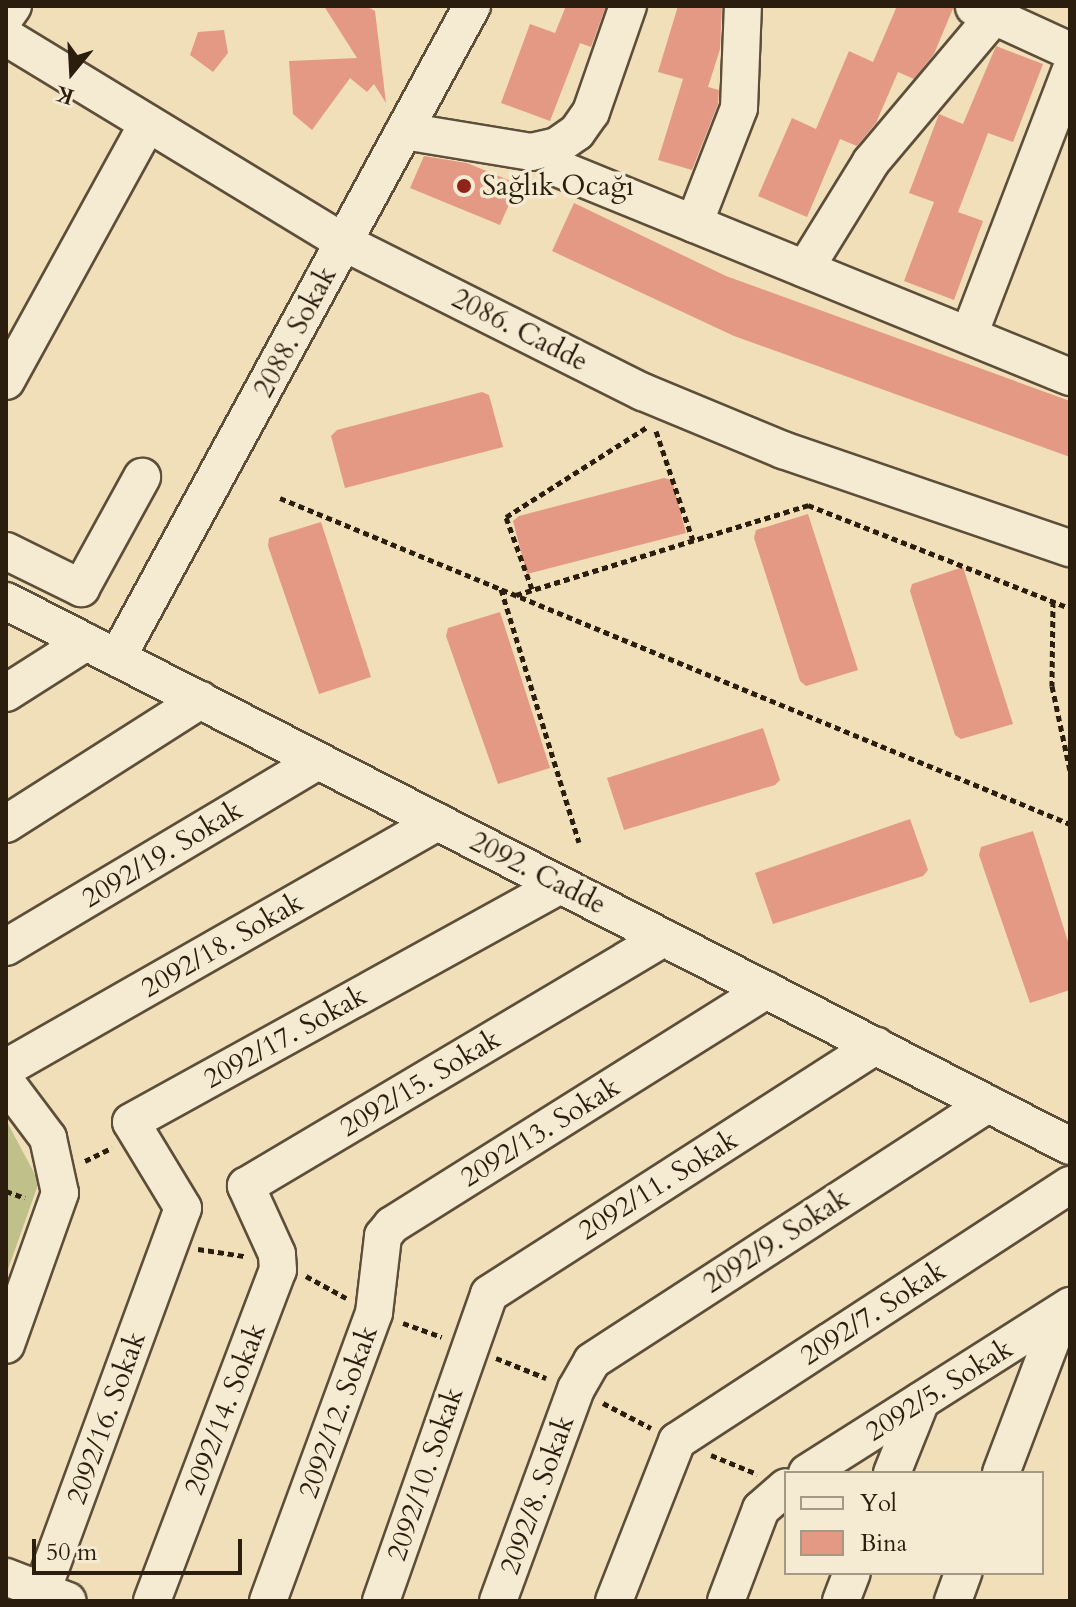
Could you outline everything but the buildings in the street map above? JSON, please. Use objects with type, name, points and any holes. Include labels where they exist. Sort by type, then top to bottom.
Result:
[{"type":"street","points":[[6,16],[13,6]]},
{"type":"street","name":"2088. Sokak","points":[[102,650],[343,242],[472,6]]},
{"type":"street","points":[[404,131],[531,152],[557,146],[577,132],[591,112],[628,6]]},
{"type":"street","points":[[694,224],[739,108],[743,6]]},
{"type":"street","points":[[805,269],[871,162],[983,11],[1070,51]]},
{"type":"street","name":"2086. Cadde","points":[[6,37],[343,242],[648,408],[783,450],[1070,548]]},
{"type":"street","points":[[969,335],[1070,72]]},
{"type":"street","points":[[6,381],[148,123]]},
{"type":"street","points":[[562,170],[1070,377]]},
{"type":"street","points":[[6,551],[81,588],[142,477]]},
{"type":"street","name":"2092. Cadde","points":[[6,601],[1070,1146]]},
{"type":"street","points":[[6,693],[102,650]]},
{"type":"street","points":[[6,824],[201,700]]},
{"type":"street","name":"2092/19. Sokak","points":[[6,947],[318,761]]},
{"type":"street","name":"2092/18. Sokak","points":[[6,1068],[438,822]]},
{"type":"street","name":"2092/17. Sokak","points":[[139,1135],[131,1122],[560,885]]},
{"type":"street","name":"2092/15. Sokak","points":[[279,1261],[246,1186],[664,938]]},
{"type":"street","name":"2092/13. Sokak","points":[[374,1313],[377,1251],[392,1225],[766,990]]},
{"type":"street","name":"2092/11. Sokak","points":[[470,1348],[493,1290],[876,1046]]},
{"type":"street","points":[[6,1082],[48,1138],[59,1174],[56,1209],[6,1345]]},
{"type":"street","name":"2092/9. Sokak","points":[[576,1389],[598,1355],[988,1104]]},
{"type":"street","name":"2092/16. Sokak","points":[[55,1596],[183,1208],[139,1135]]},
{"type":"street","name":"2092/7. Sokak","points":[[614,1601],[677,1441],[1070,1185]]},
{"type":"street","name":"2092/14. Sokak","points":[[152,1601],[279,1261]]},
{"type":"street","points":[[1002,1471],[1066,1309]]},
{"type":"street","name":"2092/5. Sokak","points":[[810,1471],[1066,1309]]},
{"type":"street","name":"2092/12. Sokak","points":[[268,1601],[374,1313]]},
{"type":"street","name":"2092/10. Sokak","points":[[381,1601],[470,1348]]},
{"type":"street","name":"2092/8. Sokak","points":[[498,1601],[576,1389]]},
{"type":"street","points":[[893,1471],[921,1401]]},
{"type":"street","points":[[726,1601],[761,1509],[784,1489]]},
{"type":"street","points":[[841,1601],[851,1575]]},
{"type":"street","points":[[953,1601],[962,1575]]},
{"type":"street","points":[[6,1577],[55,1596]]},
{"type":"path","points":[[532,590],[506,517],[648,408],[693,540]]},
{"type":"path","points":[[280,498],[1070,824]]},
{"type":"path","points":[[516,595],[808,505],[1070,608]]},
{"type":"path","points":[[500,588],[579,842]]},
{"type":"path","points":[[1053,601],[1052,686],[1070,771]]},
{"type":"path","points":[[59,1174],[139,1135]]},
{"type":"green space","points":[[6,1120],[39,1182],[6,1275]]},
{"type":"place","name":"Sağlık Ocağı","points":[[464,186]]}]
